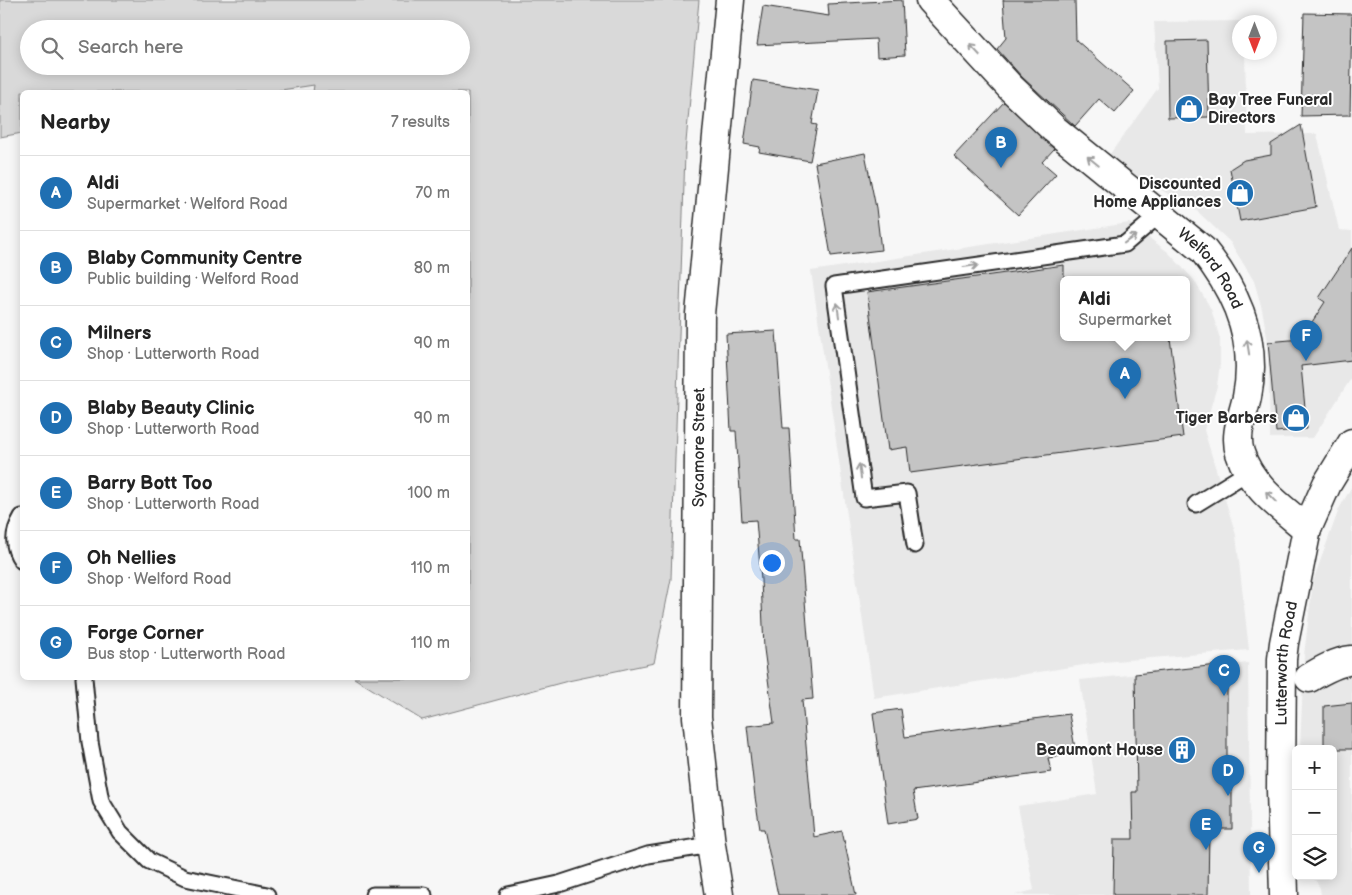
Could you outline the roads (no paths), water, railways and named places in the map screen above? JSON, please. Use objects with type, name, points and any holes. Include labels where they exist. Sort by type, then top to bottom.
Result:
[{"type":"street","name":"Sycamore Street","points":[[719,895],[711,845],[697,718],[700,314],[730,0]]},
{"type":"street","name":"Welford Road","points":[[930,0],[1011,88],[1054,129],[1203,250],[1222,273],[1236,301],[1246,333],[1251,366],[1247,398],[1239,428],[1239,451],[1248,472],[1278,505],[1308,529]]},
{"type":"street","name":"Lutterworth Road","points":[[1284,895],[1281,789],[1282,658],[1308,529],[1327,484],[1352,444]]},
{"type":"street","points":[[1309,678],[1322,670],[1352,660]]},
{"type":"lane","points":[[915,545],[907,492],[864,498],[834,286],[1125,244],[1160,215]]},
{"type":"lane","points":[[1196,504],[1248,472]]},
{"type":"lane","points":[[20,521],[14,538],[16,550],[20,557]]},
{"type":"lane","points":[[84,680],[90,742],[101,801],[120,832],[149,861],[185,878],[268,895]]},
{"type":"lane","points":[[508,895],[559,884],[648,855],[711,845]]},
{"type":"lane","points":[[372,895],[424,895]]},
{"type":"place","name":"Bay Tree Funeral Directors","points":[[1189,109]]},
{"type":"place","name":"Blaby Community Centre","points":[[1001,168]]},
{"type":"place","name":"Discounted Home Appliances","points":[[1240,193]]},
{"type":"place","name":"Oh Nellies","points":[[1306,361]]},
{"type":"place","name":"Aldi","points":[[1125,399]]},
{"type":"place","name":"Tiger Barbers","points":[[1296,418]]},
{"type":"place","name":"Milners","points":[[1224,696]]},
{"type":"place","name":"Beaumont House","points":[[1182,750]]},
{"type":"place","name":"Blaby Beauty Clinic","points":[[1228,796]]},
{"type":"place","name":"Barry Bott Too","points":[[1206,850]]},
{"type":"place","name":"Forge Corner","points":[[1259,873]]}]
